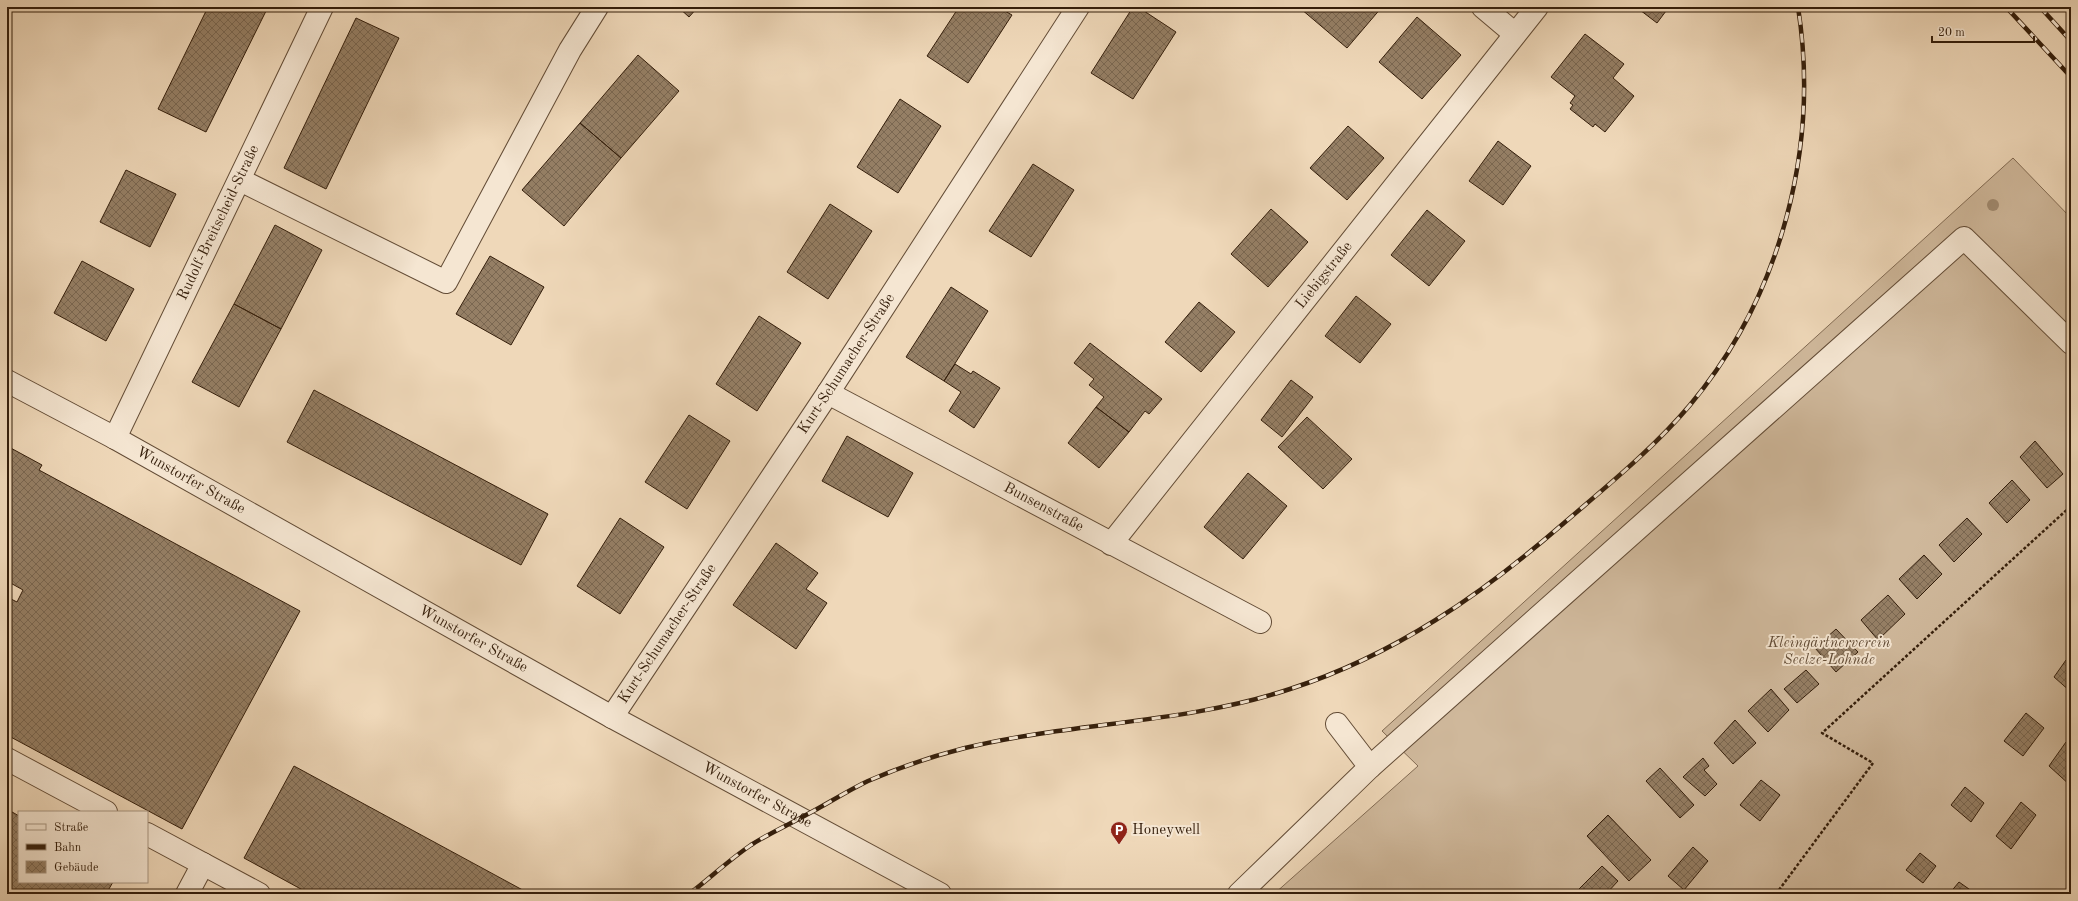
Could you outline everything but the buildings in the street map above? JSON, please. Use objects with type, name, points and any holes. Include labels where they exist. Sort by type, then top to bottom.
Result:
[{"type":"street","name":"Rudolf-Breitscheid-Straße","points":[[115,438],[322,7]]},
{"type":"street","points":[[240,180],[446,282],[570,50],[597,7]]},
{"type":"street","name":"Kurt-Schumacher-Straße","points":[[612,717],[828,393],[1078,7]]},
{"type":"street","points":[[1483,7],[1515,34]]},
{"type":"street","name":"Liebigstraße","points":[[1111,544],[1537,7]]},
{"type":"street","points":[[1239,894],[1370,767],[1964,238],[2071,343]]},
{"type":"street","name":"Wunstorfer Straße","points":[[7,381],[115,438],[612,717],[940,894]]},
{"type":"street","name":"Bunsenstraße","points":[[828,393],[1260,622]]},
{"type":"street","points":[[1337,724],[1370,767]]},
{"type":"street","points":[[7,759],[104,811]]},
{"type":"street","points":[[148,835],[259,894]]},
{"type":"street","points":[[187,894],[203,864]]},
{"type":"path","points":[[1776,894],[1873,764],[1822,733],[2071,506]]},
{"type":"green space","name":"Kleingärtnerverein Seelze-Lohnde","points":[[2013,158],[2071,218],[2071,894],[1274,894],[1418,766],[1382,731]]},
{"type":"railway","points":[[689,894],[751,845],[852,789],[891,771],[965,748],[1005,739],[1210,709],[1250,701],[1290,689],[1329,675],[1401,641],[1469,598],[1501,575],[1597,495],[1661,437],[1690,405],[1722,362],[1748,317],[1770,268],[1786,218],[1797,166],[1803,113],[1803,60],[1798,7]]},
{"type":"railway","points":[[2006,7],[2071,77]]},
{"type":"railway","points":[[2040,7],[2071,41]]},
{"type":"place","name":"Honeywell","points":[[1119,845]]}]
